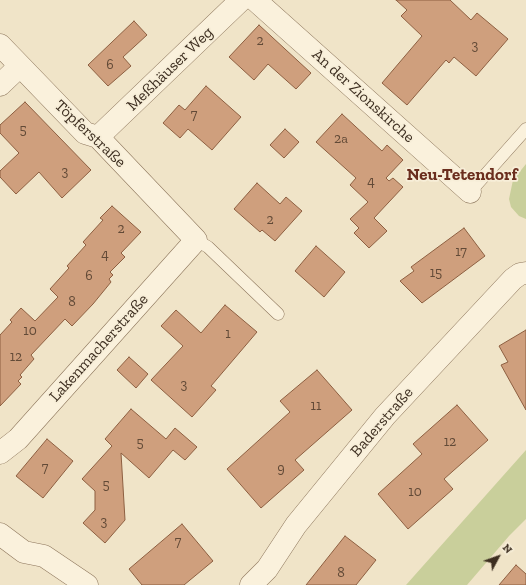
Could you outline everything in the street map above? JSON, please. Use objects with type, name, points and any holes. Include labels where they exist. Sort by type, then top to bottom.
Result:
[{"type":"street","name":"Meßhäuser Weg","points":[[98,137],[241,0]]},
{"type":"street","name":"An der Zionskirche","points":[[255,0],[470,192]]},
{"type":"street","name":"Töpferstraße","points":[[0,45],[85,133],[98,137],[196,240]]},
{"type":"street","points":[[0,86],[20,66]]},
{"type":"street","name":"Lakenmacherstraße","points":[[0,454],[18,439],[196,240]]},
{"type":"street","name":"Baderstraße","points":[[251,585],[267,569],[296,525],[385,416],[513,279],[520,274],[526,273]]},
{"type":"street","points":[[0,534],[24,552],[44,556],[87,585]]},
{"type":"lane","points":[[470,192],[526,129]]},
{"type":"lane","points":[[196,240],[208,247],[278,314]]},
{"type":"green space","points":[[526,164],[526,219],[519,216],[511,207],[509,199],[513,180]]},
{"type":"green space","points":[[526,450],[526,519],[509,536],[467,585],[406,585]]},
{"type":"building","points":[[396,0],[450,0],[471,20],[477,13],[508,39],[476,76],[454,57],[449,63],[446,60],[407,105],[382,83],[422,36],[401,16],[407,10]]},
{"type":"building","points":[[134,21],[147,35],[123,57],[131,66],[108,86],[88,65]]},
{"type":"building","points":[[259,25],[311,73],[296,89],[268,64],[254,80],[229,57]]},
{"type":"building","points":[[206,86],[241,117],[212,150],[188,129],[180,138],[163,123],[179,105],[185,110]]},
{"type":"building","points":[[25,102],[91,170],[62,198],[39,172],[16,194],[0,177],[0,171],[19,153],[0,133],[0,125]]},
{"type":"building","points":[[342,114],[382,151],[387,145],[403,160],[386,178],[389,181],[393,178],[403,187],[374,218],[387,231],[369,248],[354,233],[359,228],[350,219],[368,202],[350,185],[356,178],[316,142]]},
{"type":"building","points":[[285,129],[299,142],[284,158],[270,145]]},
{"type":"building","points":[[257,183],[280,204],[286,197],[302,211],[275,241],[262,230],[260,232],[234,209]]},
{"type":"building","points":[[112,206],[141,232],[121,253],[125,257],[110,272],[113,275],[109,279],[111,282],[72,326],[65,319],[31,355],[34,359],[20,375],[22,377],[18,381],[21,384],[0,406],[0,335],[12,322],[10,320],[21,308],[35,321],[58,297],[50,289],[69,268],[67,266],[86,245],[83,242],[103,220],[100,218]]},
{"type":"building","points":[[464,228],[485,256],[422,303],[400,281],[414,271],[411,267]]},
{"type":"building","points":[[316,246],[345,272],[324,297],[295,271]]},
{"type":"building","points":[[225,305],[257,332],[211,386],[216,390],[192,417],[151,380],[183,346],[161,326],[176,310],[201,333]]},
{"type":"building","points":[[526,330],[526,410],[501,365],[508,362],[499,346]]},
{"type":"building","points":[[129,357],[148,374],[136,388],[117,370]]},
{"type":"building","points":[[317,370],[352,410],[295,460],[304,470],[261,508],[227,469],[290,412],[280,401]]},
{"type":"building","points":[[457,405],[488,440],[444,479],[453,489],[408,529],[378,494],[422,454],[413,444]]},
{"type":"building","points":[[131,409],[166,439],[175,428],[197,447],[185,460],[173,450],[149,478],[121,453],[125,520],[105,543],[83,523],[95,510],[95,491],[82,479],[112,446],[105,439]]},
{"type":"building","points":[[47,439],[73,461],[43,498],[16,476]]},
{"type":"building","points":[[182,524],[213,561],[184,585],[142,585],[129,569]]},
{"type":"building","points":[[345,536],[376,560],[356,585],[306,585]]},
{"type":"building","points":[[516,565],[526,574],[526,585],[499,585]]},
{"type":"district","name":"Neu-Tetendorf","points":[[462,175]]}]
